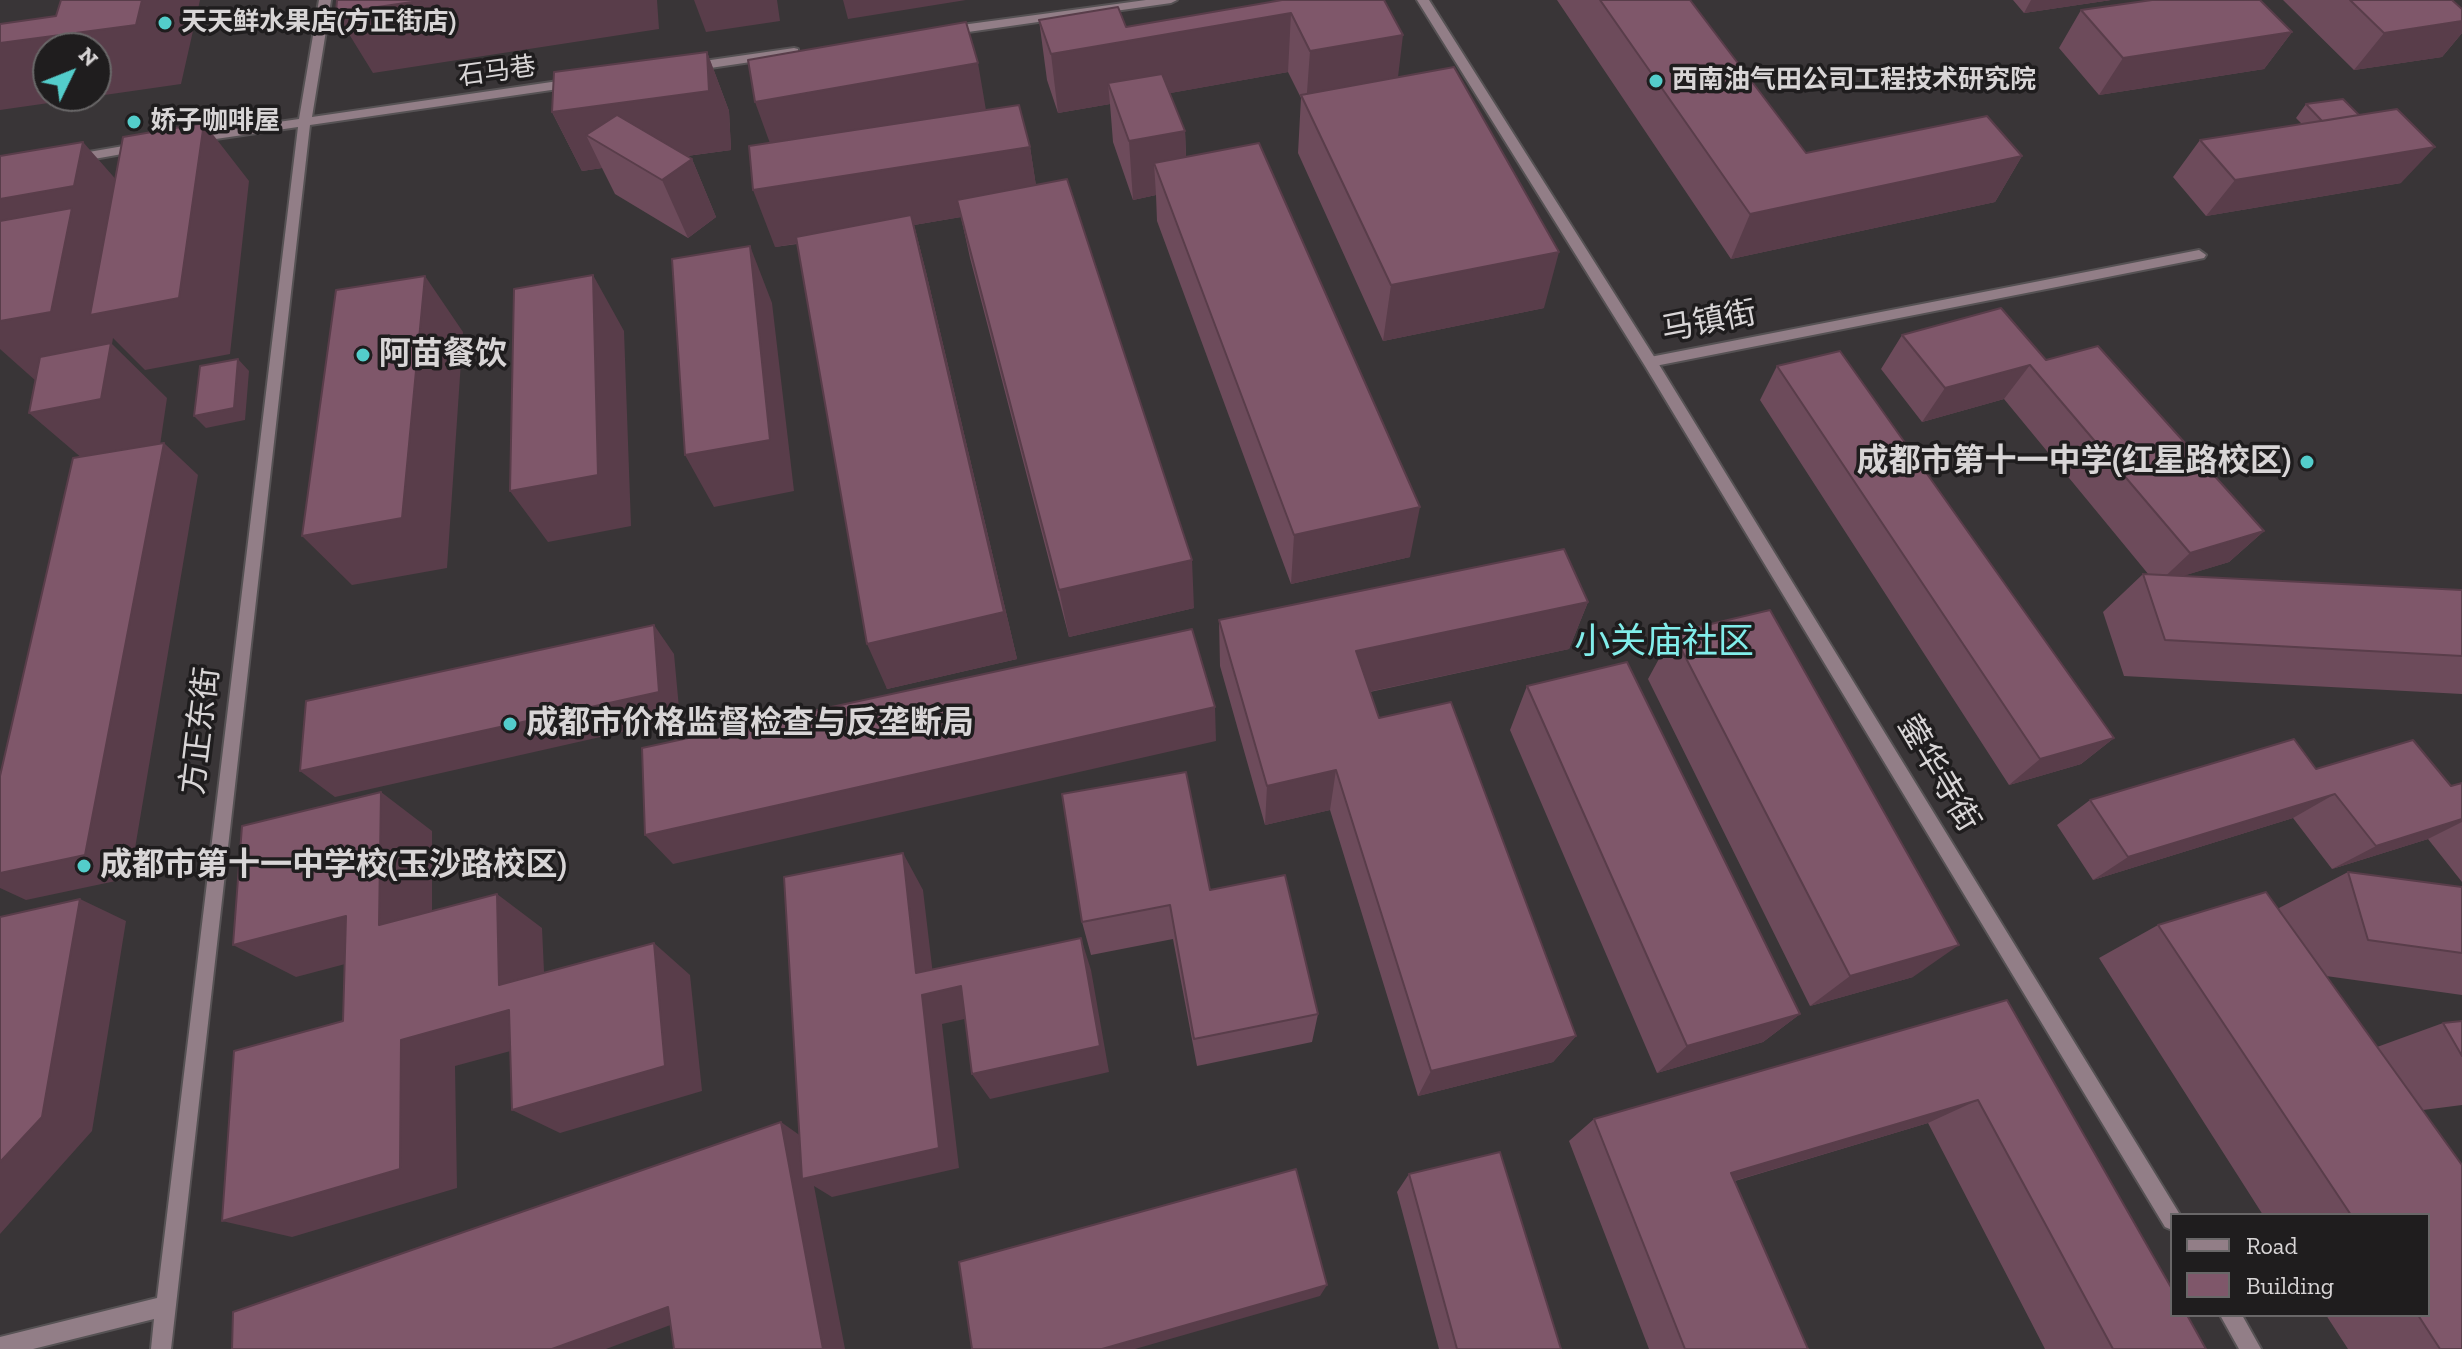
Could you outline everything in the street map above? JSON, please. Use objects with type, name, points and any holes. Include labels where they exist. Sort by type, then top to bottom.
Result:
[{"type":"street","name":"方正东街","points":[[161,1349],[305,120],[325,0]]},
{"type":"street","points":[[935,33],[1171,0]]},
{"type":"street","name":"马镇街","points":[[1423,0],[1650,362],[2199,255]]},
{"type":"street","points":[[683,68],[809,50]]},
{"type":"street","name":"石马巷","points":[[183,140],[589,81]]},
{"type":"street","points":[[61,160],[153,145]]},
{"type":"street","name":"蓥华寺街","points":[[1650,362],[2170,1217]]},
{"type":"street","points":[[0,1347],[165,1306]]},
{"type":"street","points":[[2231,1317],[2251,1349]]},
{"type":"building","points":[[61,0],[142,0],[136,25],[83,32],[32,32],[32,39],[0,43],[0,24],[56,16]]},
{"type":"building","points":[[337,0],[426,0],[336,13]]},
{"type":"building","points":[[1282,0],[1384,0],[1403,35],[1310,51],[1291,13],[1051,54],[1039,20],[1118,7],[1126,27]]},
{"type":"building","points":[[1600,0],[1690,0],[1806,153],[1987,116],[2022,156],[1750,214]]},
{"type":"building","points":[[2152,0],[2260,0],[2292,32],[2123,58],[2081,10]]},
{"type":"building","points":[[2350,0],[2452,0],[2462,9],[2462,21],[2384,33]]},
{"type":"building","points":[[966,22],[978,63],[755,102],[748,60]]},
{"type":"building","points":[[707,52],[709,91],[552,112],[554,72]]},
{"type":"building","points":[[1454,67],[1559,252],[1391,285],[1301,95]]},
{"type":"building","points":[[1162,74],[1185,131],[1129,141],[1108,83]]},
{"type":"building","points":[[2343,99],[2359,115],[2322,121],[2306,104]]},
{"type":"building","points":[[1019,105],[1030,147],[753,190],[749,146]]},
{"type":"building","points":[[2397,109],[2435,147],[2235,180],[2200,140]]},
{"type":"building","points":[[617,115],[692,159],[662,180],[586,135]]},
{"type":"building","points":[[204,123],[179,298],[90,315],[123,137]]},
{"type":"building","points":[[83,142],[74,186],[0,199],[0,156]]},
{"type":"building","points":[[1259,143],[1420,507],[1294,535],[1154,163]]},
{"type":"building","points":[[1067,179],[1192,560],[1059,590],[957,200]]},
{"type":"building","points":[[72,208],[51,312],[0,321],[0,221]]},
{"type":"building","points":[[911,215],[1004,612],[867,644],[796,237]]},
{"type":"building","points":[[750,246],[770,440],[685,455],[672,259]]},
{"type":"building","points":[[593,275],[598,475],[510,491],[514,289]]},
{"type":"building","points":[[425,276],[402,518],[302,536],[336,290]]},
{"type":"building","points":[[2001,308],[2046,360],[2098,346],[2264,531],[2190,553],[2030,365],[1945,388],[1902,335]]},
{"type":"building","points":[[111,343],[101,399],[29,413],[40,357]]},
{"type":"building","points":[[1840,351],[2114,738],[2040,759],[1777,366]]},
{"type":"building","points":[[238,359],[234,408],[194,416],[200,366]]},
{"type":"building","points":[[164,443],[85,855],[0,873],[0,776],[73,458]]},
{"type":"building","points":[[1564,549],[1588,602],[1356,651],[1379,718],[1451,702],[1576,1036],[1431,1071],[1336,770],[1267,786],[1219,620]]},
{"type":"building","points":[[2143,574],[2462,590],[2462,656],[2165,640]]},
{"type":"building","points":[[1770,610],[1959,945],[1850,976],[1673,633]]},
{"type":"building","points":[[654,625],[659,692],[300,771],[306,701]]},
{"type":"building","points":[[1192,629],[1215,707],[645,835],[642,748]]},
{"type":"building","points":[[1627,662],[1800,1014],[1687,1046],[1527,686]]},
{"type":"building","points":[[2294,739],[2316,769],[2413,740],[2451,786],[2462,783],[2462,819],[2376,846],[2335,794],[2128,857],[2090,800]]},
{"type":"building","points":[[1186,772],[1210,890],[1285,875],[1318,1014],[1194,1039],[1170,905],[1082,922],[1062,794]]},
{"type":"building","points":[[381,792],[379,925],[497,894],[499,985],[654,943],[665,1066],[512,1110],[509,1010],[401,1040],[400,1169],[222,1221],[234,1051],[343,1021],[346,916],[233,945],[242,826]]},
{"type":"building","points":[[903,853],[916,973],[1081,938],[1100,1046],[972,1074],[961,986],[922,995],[939,1148],[802,1179],[784,877]]},
{"type":"building","points":[[2348,872],[2462,887],[2462,953],[2368,940]]},
{"type":"building","points":[[2266,892],[2462,1165],[2462,1349],[2440,1349],[2419,1317],[2430,1317],[2430,1213],[2350,1213],[2158,925]]},
{"type":"building","points":[[80,899],[42,1117],[0,1162],[0,917]]},
{"type":"building","points":[[2007,1000],[2170,1285],[2170,1317],[2188,1317],[2206,1349],[2113,1349],[1978,1100],[1731,1173],[1808,1349],[1685,1349],[1594,1119]]},
{"type":"building","points":[[2462,1021],[2462,1056],[2443,1023]]},
{"type":"building","points":[[781,1122],[823,1349],[674,1349],[668,1307],[552,1349],[232,1349],[233,1312]]},
{"type":"building","points":[[1500,1152],[1561,1349],[1457,1349],[1409,1174]]},
{"type":"building","points":[[1296,1169],[1327,1285],[1102,1349],[972,1349],[959,1262]]},
{"type":"place","name":"天天鲜水果店(方正街店)","points":[[165,23]]},
{"type":"place","name":"西南油气田公司工程技术研究院","points":[[1656,81]]},
{"type":"place","name":"娇子咖啡屋","points":[[134,122]]},
{"type":"place","name":"阿苗餐饮","points":[[363,355]]},
{"type":"place","name":"成都市第十一中学(红星路校区)","points":[[2307,462]]},
{"type":"place","name":"成都市价格监督检查与反垄断局","points":[[510,724]]},
{"type":"place","name":"成都市第十一中学校(玉沙路校区)","points":[[84,866]]},
{"type":"district","name":"小关庙社区","points":[[1664,643]]}]
